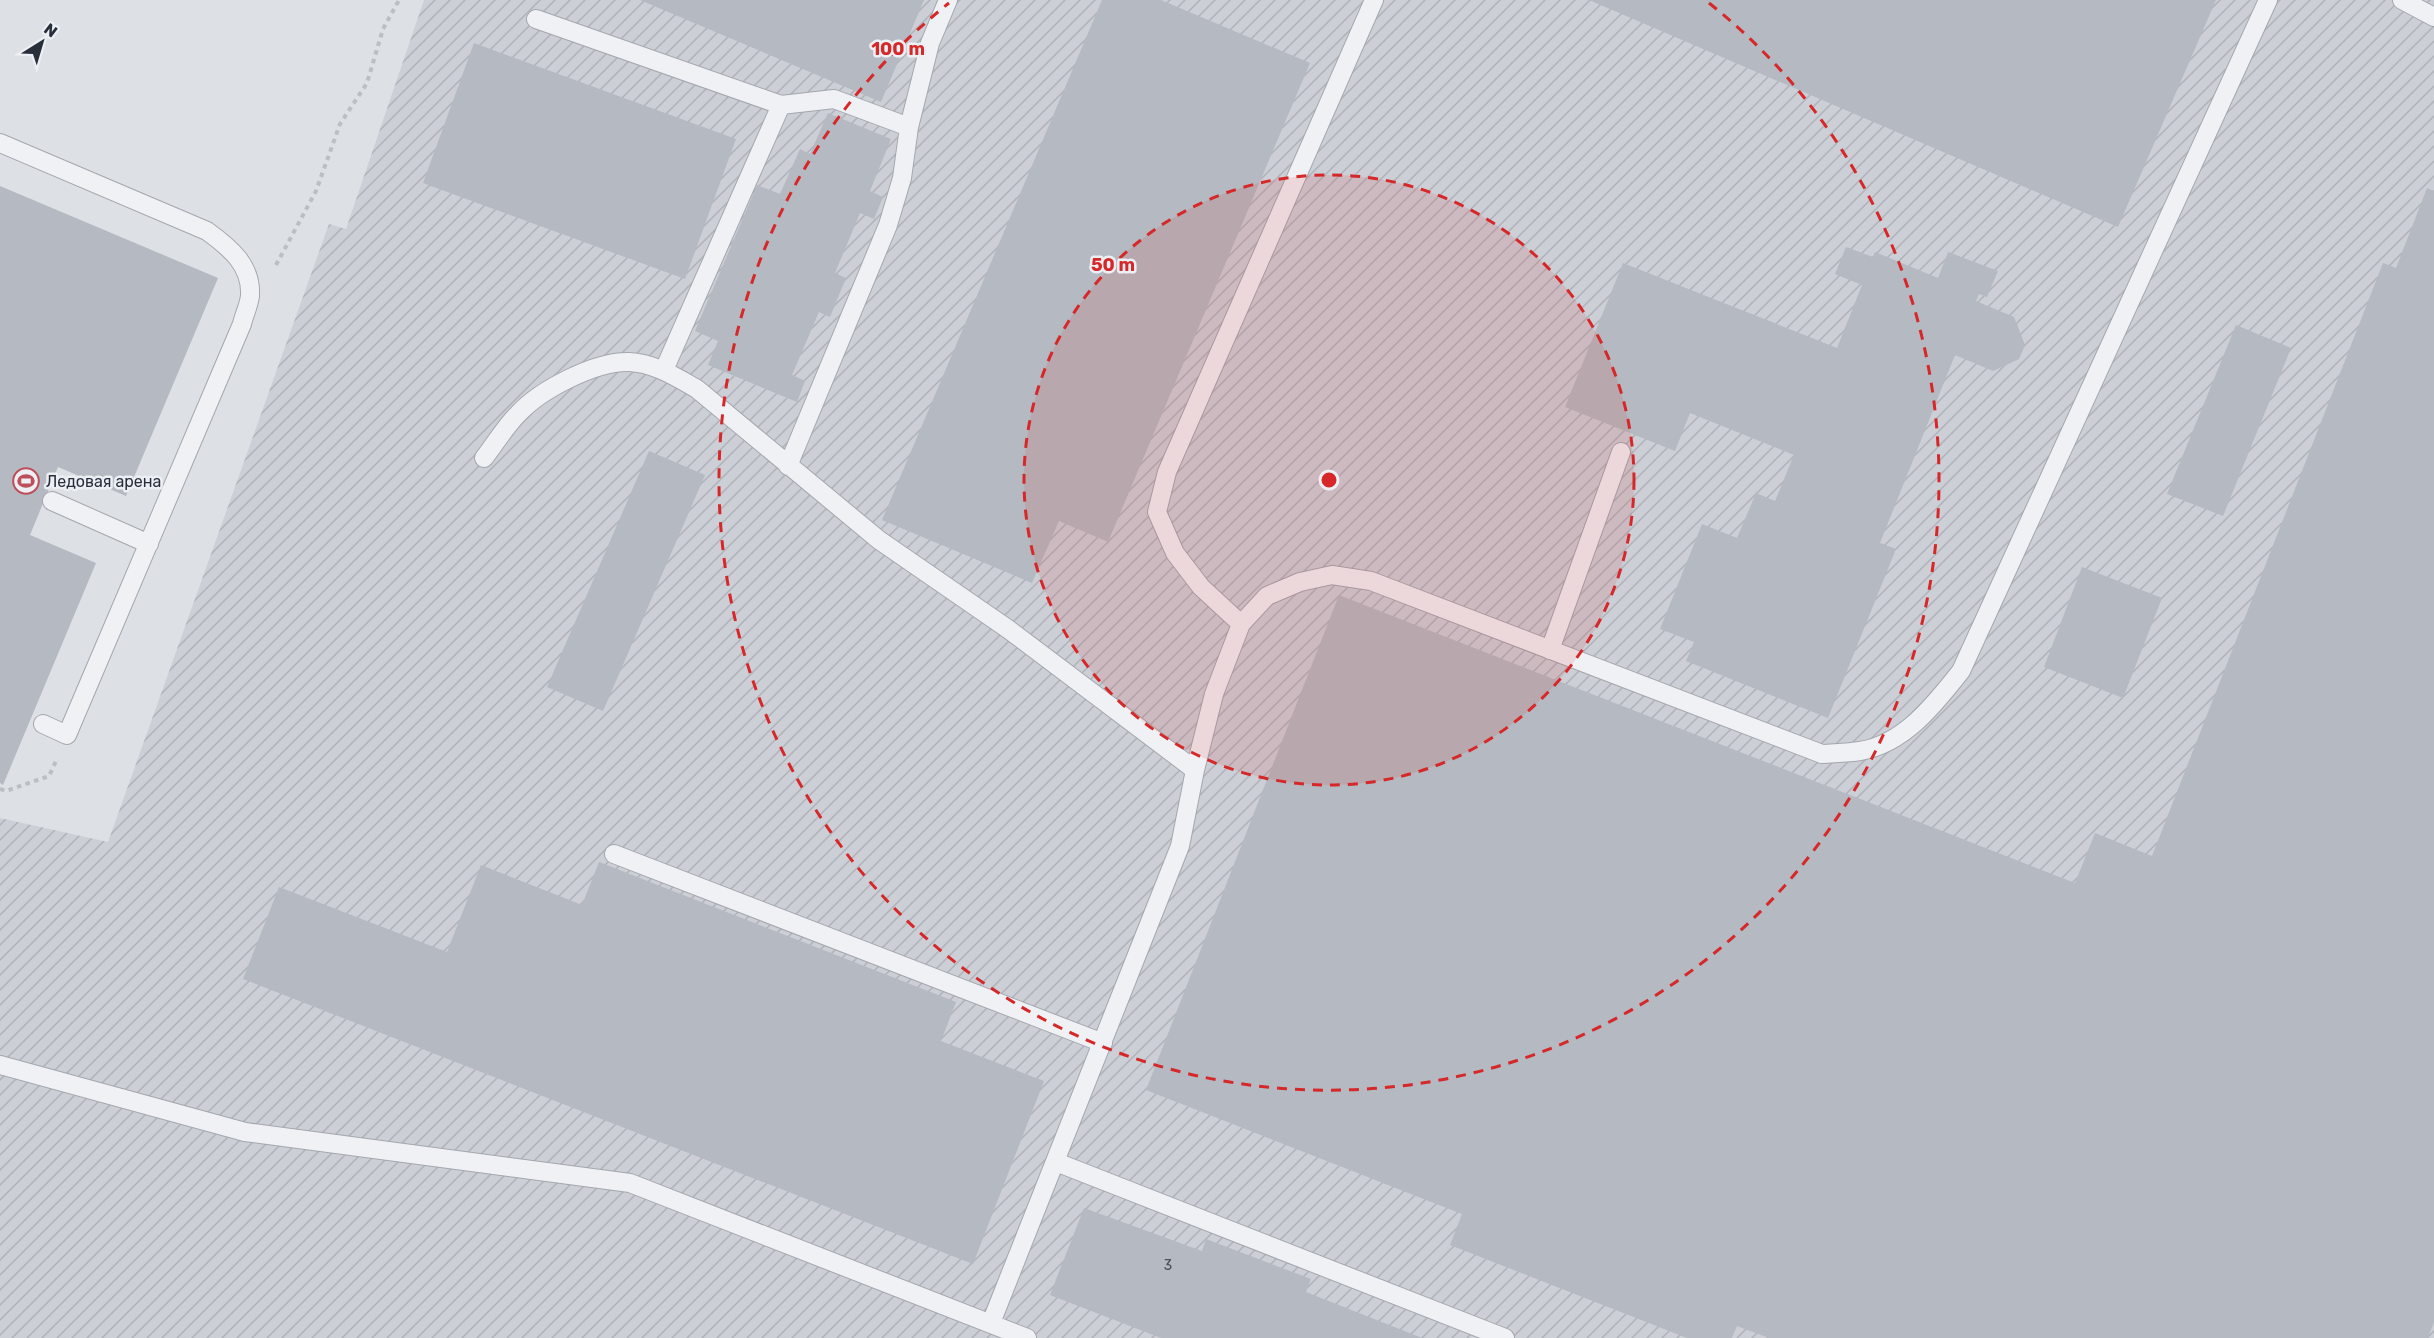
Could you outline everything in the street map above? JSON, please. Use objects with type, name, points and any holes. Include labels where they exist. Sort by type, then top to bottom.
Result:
[{"type":"lane","points":[[788,466],[888,225],[902,178],[909,127],[930,43],[948,0]]},
{"type":"lane","points":[[1240,624],[1201,587],[1175,553],[1157,512],[1167,472],[1374,0]]},
{"type":"lane","points":[[991,1323],[1180,846],[1195,770],[1214,693],[1240,624],[1267,596],[1300,582],[1332,575],[1371,581],[1822,753],[1861,751],[1898,737],[1933,706],[1961,671],[2268,0]]},
{"type":"lane","points":[[2402,0],[2434,17]]},
{"type":"lane","points":[[536,19],[781,105],[834,99],[909,127]]},
{"type":"lane","points":[[664,370],[781,105]]},
{"type":"lane","points":[[0,143],[207,231],[230,248],[246,268],[250,295],[242,324],[67,735],[43,724]]},
{"type":"lane","points":[[484,458],[518,413],[548,390],[595,368],[628,362],[664,370],[697,388],[879,540],[1008,629],[1195,770]]},
{"type":"lane","points":[[1550,650],[1621,452]]},
{"type":"lane","points":[[52,501],[149,544]]},
{"type":"lane","points":[[614,854],[1103,1044]]},
{"type":"lane","points":[[0,1065],[245,1132],[630,1183],[1028,1338]]},
{"type":"lane","points":[[1056,1162],[1505,1338]]},
{"type":"path","points":[[250,295],[268,280],[316,191],[340,124],[366,84],[383,29],[399,0]]},
{"type":"path","points":[[0,789],[6,791],[49,776],[67,735]]},
{"type":"shaded area","points":[[424,0],[2434,0],[2434,1338],[0,1338],[0,818],[108,842],[329,224],[346,229]]},
{"type":"building","points":[[640,0],[924,0],[881,102]]},
{"type":"building","points":[[1102,0],[1161,0],[1310,63],[1108,542],[1059,521],[1032,583],[882,520]]},
{"type":"building","points":[[1589,0],[2216,0],[2118,227]]},
{"type":"building","points":[[474,43],[736,139],[685,279],[423,183]]},
{"type":"building","points":[[828,113],[891,139],[870,191],[883,197],[874,219],[860,213],[835,273],[846,278],[830,317],[819,312],[792,375],[805,381],[797,402],[708,365],[718,341],[695,331],[757,185],[780,194],[800,149],[810,154]]},
{"type":"building","name":"Ледовая арена","points":[[0,186],[218,278],[126,496],[58,467],[30,535],[96,563],[3,785],[0,783]]},
{"type":"building","points":[[2427,188],[2434,191],[2434,1322],[2428,1338],[1769,1338],[1737,1326],[1732,1338],[1687,1338],[1450,1245],[1462,1214],[1146,1090],[1339,595],[2075,883],[2095,833],[2152,856],[2383,263],[2396,268]]},
{"type":"building","points":[[1846,247],[1873,257],[1875,252],[1938,278],[1948,252],[1998,271],[1987,297],[1979,294],[1976,301],[2014,317],[2025,345],[2019,359],[1993,371],[1955,355],[1880,543],[1896,549],[1828,718],[1686,661],[1694,642],[1660,629],[1702,524],[1737,538],[1756,493],[1775,501],[1794,455],[1690,413],[1675,451],[1565,407],[1623,263],[1837,348],[1862,285],[1835,274]]},
{"type":"building","points":[[2236,325],[2291,348],[2223,516],[2167,494]]},
{"type":"building","points":[[649,451],[705,475],[603,711],[547,687]]},
{"type":"building","points":[[2082,567],[2162,598],[2123,698],[2044,667]]},
{"type":"building","points":[[599,862],[956,1002],[941,1041],[1044,1081],[973,1264],[243,979],[279,887],[447,952],[481,865],[582,905]]},
{"type":"building","points":[[1084,1208],[1202,1251],[1206,1239],[1311,1279],[1306,1292],[1422,1338],[1161,1338],[1050,1295]]},
{"type":"place","name":"Ледовая арена","points":[[26,481]]}]
